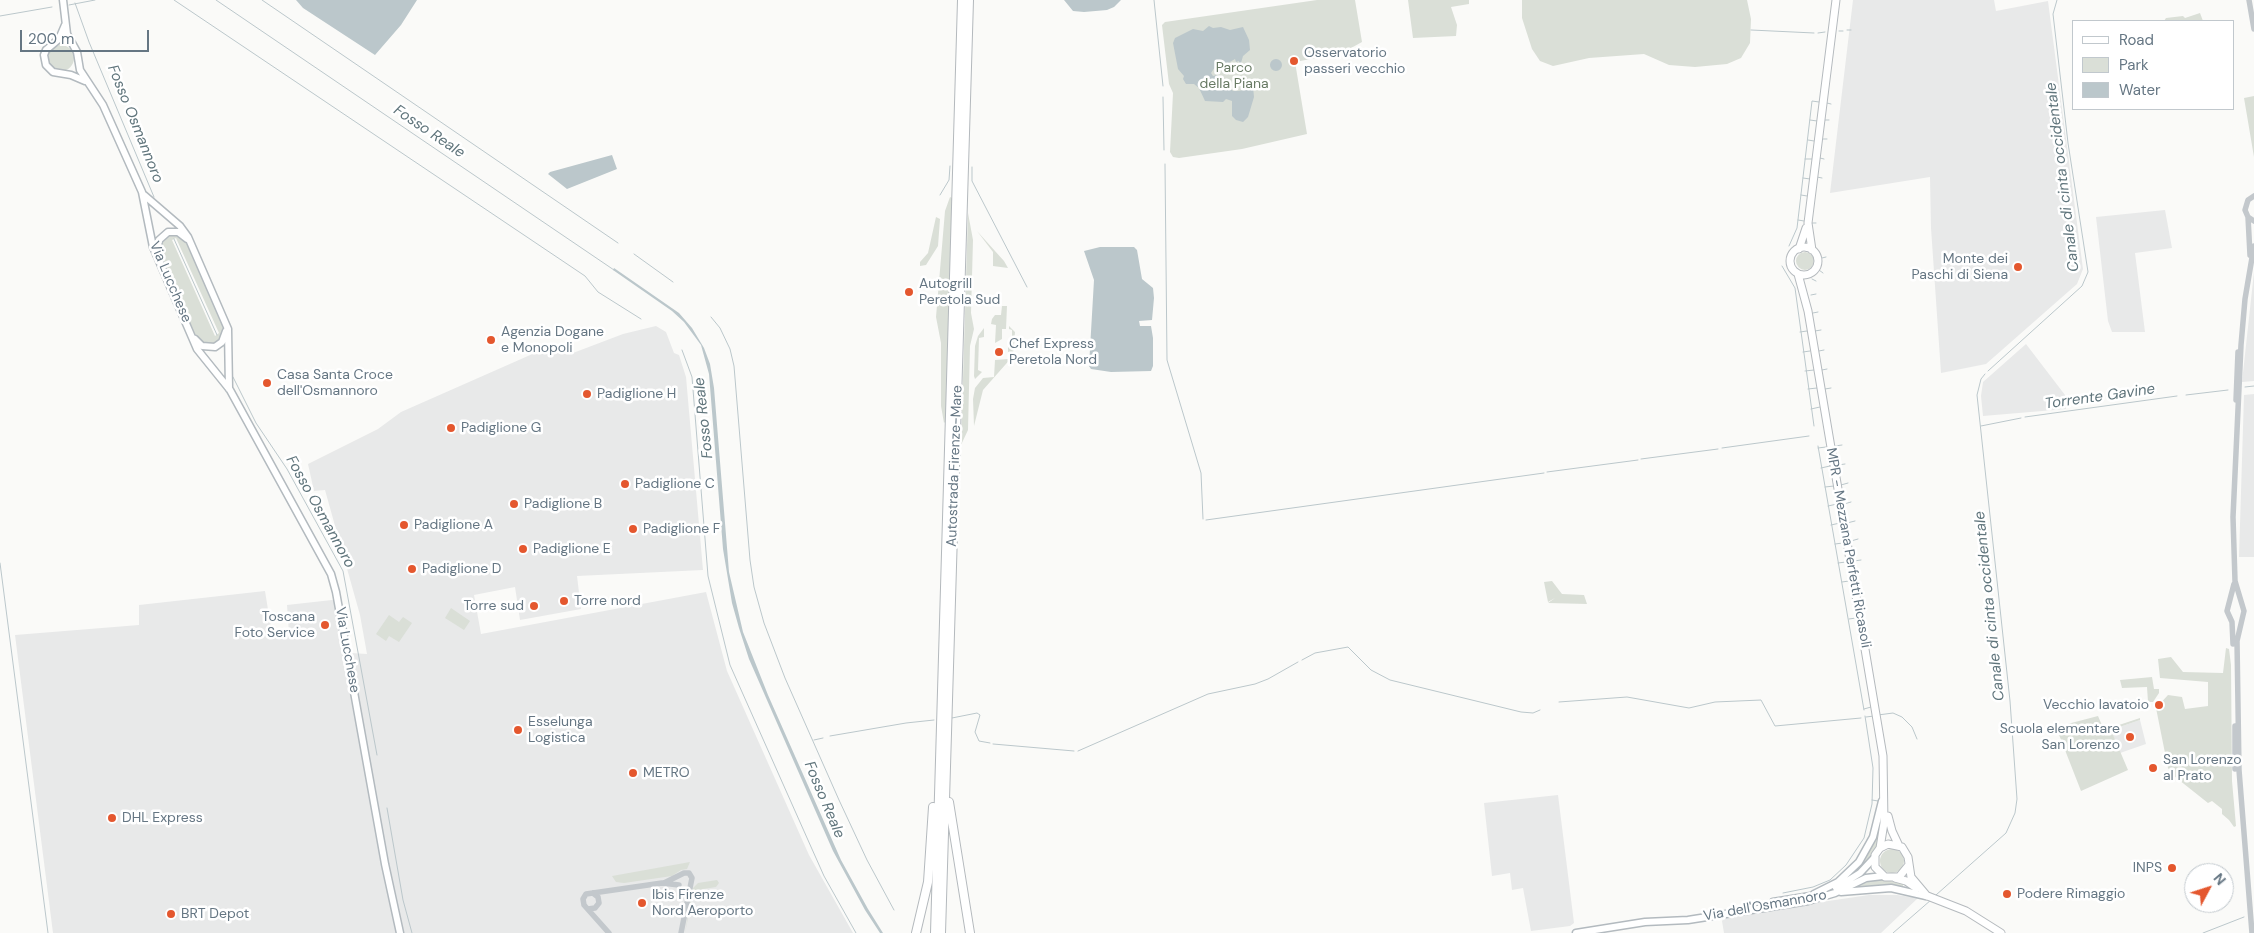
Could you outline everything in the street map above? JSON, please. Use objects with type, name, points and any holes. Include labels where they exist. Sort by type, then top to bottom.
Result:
[{"type":"highway","name":"Autostrada Firenze-Mare","points":[[941,933],[944,713],[962,0]]},
{"type":"highway","name":"Autostrada Firenze-Mare","points":[[934,933],[944,713],[969,0]]},
{"type":"highway","points":[[916,933],[920,924],[928,882],[944,713]]},
{"type":"highway","points":[[944,713],[949,803],[970,933]]},
{"type":"main road","name":"Via Lucchese","points":[[63,0],[68,38],[77,52],[77,61],[90,86],[103,105],[142,192],[153,247],[197,349],[230,390],[332,577],[385,864],[400,933]]},
{"type":"main road","points":[[1808,223],[1812,250],[1818,261],[1817,267],[1805,275],[1798,274],[1793,269],[1791,262],[1792,255],[1799,249],[1808,223],[1836,0]]},
{"type":"main road","points":[[66,22],[64,32],[46,50],[44,60],[53,72],[81,79],[90,86]]},
{"type":"main road","points":[[57,41],[65,41],[72,44]]},
{"type":"main road","points":[[64,74],[71,71],[77,61]]},
{"type":"main road","name":"Via Lucchese","points":[[142,192],[151,203],[180,226],[188,236],[225,322],[229,336],[228,370],[230,390]]},
{"type":"main road","points":[[159,260],[157,244],[162,236],[168,232],[182,234],[193,248]]},
{"type":"main road","points":[[1799,249],[1812,250]]},
{"type":"main road","name":"MPR - Mezzana Perfetti Ricasoli","points":[[1806,301],[1808,283],[1812,272]]},
{"type":"main road","name":"MPR - Mezzana Perfetti Ricasoli","points":[[1798,274],[1806,301],[1878,722],[1890,827],[1899,846]]},
{"type":"main road","points":[[189,329],[199,344],[212,348],[220,344],[225,338],[225,322]]},
{"type":"main road","points":[[1796,898],[1820,892],[1833,886],[1853,870],[1867,850],[1875,832],[1885,792]]},
{"type":"main road","name":"MPR - Mezzana Perfetti Ricasoli","points":[[1880,848],[1884,823],[1885,792]]},
{"type":"main road","points":[[1880,848],[1891,844],[1899,846],[1907,854],[1908,866],[1915,883],[1927,896]]},
{"type":"main road","name":"Via dell'Osmannoro","points":[[1674,920],[1687,916],[1812,896],[1834,890],[1860,873],[1874,858],[1880,848]]},
{"type":"main road","points":[[1874,858],[1876,870],[1883,876]]},
{"type":"main road","points":[[1894,878],[1904,873],[1908,866]]},
{"type":"main road","name":"Via dell'Osmannoro","points":[[1577,933],[1638,923],[1688,920],[1808,901],[1835,893],[1864,879],[1883,876],[1906,881],[1927,896],[1974,916],[2001,933]]},
{"type":"main road","points":[[1835,893],[1891,888],[1927,896]]},
{"type":"main road","name":"Via dell'Osmannoro","points":[[1593,933],[1646,926],[1659,922]]},
{"type":"street","points":[[2249,0],[2254,29]]},
{"type":"street","points":[[2250,262],[2248,217],[2245,206],[2248,200],[2254,196]]},
{"type":"street","points":[[2248,217],[2254,221]]},
{"type":"street","points":[[2248,903],[2239,770],[2237,648],[2238,628],[2243,609],[2240,605],[2235,581],[2233,516],[2239,329],[2254,246]]},
{"type":"street","points":[[2235,581],[2227,611],[2233,628],[2236,780],[2250,933]]},
{"type":"street","points":[[2230,605],[2236,603],[2240,605]]},
{"type":"street","points":[[2229,617],[2234,620],[2242,616]]},
{"type":"street","points":[[662,883],[684,873],[690,874],[693,880],[690,886],[681,933]]},
{"type":"street","points":[[680,875],[678,880],[680,885]]},
{"type":"street","points":[[609,933],[583,904],[583,898],[587,894],[662,883],[680,885],[685,888],[690,886]]},
{"type":"street","points":[[586,908],[595,908],[599,902],[621,889]]},
{"type":"street","points":[[593,893],[598,897],[599,902]]},
{"type":"shaded area","points":[[1853,0],[1994,0],[1996,11],[2048,1],[2083,269],[2077,284],[1986,364],[1941,373],[1931,228],[1930,177],[1830,193]]},
{"type":"shaded area","points":[[2165,210],[2172,248],[2135,253],[2145,332],[2112,332],[2108,321],[2096,217]]},
{"type":"shaded area","points":[[2254,272],[2254,381],[2242,382]]},
{"type":"shaded area","points":[[656,326],[666,332],[674,353],[679,355],[686,377],[703,570],[577,576],[581,609],[520,620],[515,587],[474,595],[481,634],[706,592],[727,671],[809,855],[853,933],[53,933],[15,635],[139,625],[139,605],[265,591],[272,634],[289,633],[287,605],[341,599],[351,653],[367,654],[360,615],[325,490],[314,491],[308,464],[378,429],[401,412],[537,352],[549,349],[573,353],[623,334]]},
{"type":"shaded area","points":[[2026,344],[2065,395],[2066,409],[1983,416],[1981,396],[1983,382]]},
{"type":"shaded area","points":[[2254,394],[2254,557],[2239,557],[2244,395]]},
{"type":"shaded area","name":"Scuola elementare San Lorenzo","points":[[2140,720],[2146,744],[2120,753],[2111,730]]},
{"type":"shaded area","points":[[1558,795],[1574,923],[1570,926],[1531,931],[1523,888],[1512,890],[1510,873],[1492,876],[1484,803]]},
{"type":"shaded area","points":[[1869,895],[1897,895],[1918,898],[1881,933],[1724,933],[1722,921],[1726,916]]},
{"type":"green space","name":"Parco della Piana","points":[[1317,0],[1355,0],[1362,42],[1342,53],[1295,62],[1307,134],[1242,149],[1179,158],[1173,157],[1170,152],[1173,93],[1169,84],[1162,25],[1165,22]]},
{"type":"green space","points":[[1408,0],[1469,0],[1469,4],[1451,7],[1457,25],[1456,36],[1413,38]]},
{"type":"green space","points":[[1522,0],[1747,0],[1751,19],[1750,43],[1741,58],[1727,64],[1695,67],[1669,65],[1644,54],[1589,58],[1553,66],[1540,61],[1532,49],[1522,18]]},
{"type":"green space","points":[[2200,13],[2203,20],[2165,20],[2166,18],[2183,16],[2185,18]]},
{"type":"green space","points":[[61,45],[70,49],[74,58],[70,67],[61,71],[52,67],[48,58],[52,49]]},
{"type":"green space","points":[[2254,96],[2254,157],[2244,98]]},
{"type":"green space","points":[[950,197],[952,198],[946,421],[944,423],[941,406],[941,343],[936,317],[945,211]]},
{"type":"green space","points":[[968,213],[973,240],[971,313],[974,329],[970,346],[968,430],[961,445]]},
{"type":"green space","points":[[936,217],[940,219],[938,246],[926,265],[920,266],[920,262],[928,253]]},
{"type":"green space","points":[[977,231],[1008,268],[993,266],[993,252]]},
{"type":"green space","points":[[176,234],[186,242],[223,326],[224,334],[216,345],[202,344],[197,339],[158,251],[160,242],[167,235]],"holes":[[[176,238],[219,333],[215,336],[172,240]]]},
{"type":"green space","points":[[1805,252],[1811,255],[1814,261],[1811,267],[1805,270],[1799,267],[1796,261],[1799,255]]},
{"type":"green space","points":[[1002,306],[1007,306],[1006,329],[1002,329],[1002,339],[995,343],[996,325],[991,324],[995,315],[1001,315]]},
{"type":"green space","points":[[1009,326],[1015,332],[1013,356],[983,390],[974,426],[973,399],[975,388],[983,378],[994,377],[995,360],[1008,359],[1008,343],[1012,343],[1012,330],[1009,329]]},
{"type":"green space","points":[[984,328],[984,337],[979,338],[978,370],[982,372],[975,379],[975,346],[978,336]]},
{"type":"green space","points":[[1552,581],[1562,594],[1584,595],[1587,604],[1548,603],[1555,598],[1548,602],[1544,582]]},
{"type":"green space","points":[[451,608],[470,621],[464,630],[445,618]]},
{"type":"green space","points":[[389,615],[399,622],[403,617],[412,623],[399,642],[389,636],[386,641],[376,634]]},
{"type":"green space","points":[[2226,648],[2229,649],[2231,665],[2232,781],[2236,826],[2234,827],[2222,814],[2222,809],[2212,801],[2208,803],[2174,776],[2168,768],[2156,708],[2168,695],[2182,697],[2185,709],[2208,706],[2208,682],[2160,678],[2158,659],[2171,657],[2183,672],[2223,673]]},
{"type":"green space","points":[[2152,677],[2154,689],[2159,689],[2159,693],[2153,702],[2148,702],[2147,687],[2122,688],[2120,680]]},
{"type":"green space","points":[[2098,716],[2104,730],[2140,718],[2140,720],[2111,730],[2128,770],[2081,791],[2056,727]]},
{"type":"green space","points":[[1880,818],[1878,843],[1869,860],[1862,869],[1844,880],[1854,871]]},
{"type":"green space","points":[[1892,849],[1901,852],[1904,861],[1901,870],[1892,873],[1883,870],[1880,861],[1883,852]]},
{"type":"green space","points":[[690,862],[687,869],[681,870],[672,876],[624,883],[616,882],[612,876]]},
{"type":"green space","points":[[1876,879],[1904,883],[1902,888],[1850,888]]},
{"type":"green space","points":[[717,880],[719,883],[716,887],[697,890],[693,893],[685,933],[692,889],[698,883]]},
{"type":"water","points":[[296,0],[417,0],[401,25],[375,55],[303,8]]},
{"type":"water","points":[[1064,0],[1121,0],[1114,7],[1107,10],[1084,12],[1073,11]]},
{"type":"water","points":[[1209,26],[1230,30],[1243,27],[1249,40],[1250,50],[1243,56],[1241,63],[1239,64],[1239,61],[1236,62],[1235,59],[1223,66],[1215,67],[1211,73],[1213,76],[1217,75],[1233,91],[1253,87],[1254,97],[1248,117],[1243,122],[1236,120],[1232,116],[1232,101],[1226,99],[1223,102],[1205,101],[1199,88],[1194,84],[1186,84],[1183,79],[1184,76],[1178,69],[1173,43],[1175,38],[1193,29],[1203,31]]},
{"type":"water","points":[[1274,59],[1278,59],[1282,65],[1278,71],[1274,71],[1270,67],[1270,63]]},
{"type":"water","points":[[612,155],[617,169],[567,189],[548,174],[550,172]]},
{"type":"water","points":[[1100,247],[1134,247],[1137,250],[1142,279],[1153,288],[1152,320],[1139,321],[1140,326],[1151,326],[1153,366],[1151,371],[1111,372],[1091,369],[1089,366],[1094,280],[1084,251]]},
{"type":"water","points":[[614,268],[679,313],[692,328],[704,348],[710,364],[714,388],[729,572],[743,632],[768,695],[841,860],[883,933],[880,933],[865,910],[833,851],[749,659],[739,628],[732,603],[723,549],[709,374],[701,345],[684,322],[672,311],[613,270]]},
{"type":"waterway","points":[[69,5],[95,0]]},
{"type":"waterway","points":[[174,0],[585,276],[598,292],[641,319]]},
{"type":"waterway","name":"Fosso Reale","points":[[216,0],[614,270]]},
{"type":"waterway","points":[[262,0],[618,243]]},
{"type":"waterway","points":[[1154,0],[1163,86]]},
{"type":"waterway","name":"Canale di cinta occidentale","points":[[1988,371],[2082,286],[2088,272],[2068,143],[2053,14],[2057,0]]},
{"type":"waterway","name":"Fosso Osmannoro","points":[[75,3],[89,42],[154,197]]},
{"type":"waterway","points":[[0,16],[52,7]]},
{"type":"waterway","points":[[1751,30],[1814,33]]},
{"type":"waterway","points":[[1818,33],[1825,32]]},
{"type":"waterway","points":[[1163,97],[1164,150]]},
{"type":"waterway","points":[[1789,246],[1797,228],[1812,101],[1819,102]]},
{"type":"waterway","points":[[1827,103],[1831,104]]},
{"type":"waterway","points":[[1810,120],[1817,121]]},
{"type":"waterway","points":[[1822,139],[1827,139]]},
{"type":"waterway","points":[[1808,140],[1814,141]]},
{"type":"waterway","points":[[1820,158],[1824,159]]},
{"type":"waterway","points":[[1805,159],[1812,159]]},
{"type":"waterway","points":[[1165,164],[1167,360],[1201,473],[1203,519]]},
{"type":"waterway","points":[[940,195],[949,180],[950,166]]},
{"type":"waterway","points":[[972,167],[972,181],[1027,287]]},
{"type":"waterway","points":[[1817,177],[1822,178]]},
{"type":"waterway","points":[[1803,178],[1810,179]]},
{"type":"waterway","points":[[1801,195],[1807,196]]},
{"type":"waterway","points":[[1798,220],[1804,221]]},
{"type":"waterway","name":"Fosso Osmannoro","points":[[174,239],[217,335]]},
{"type":"waterway","points":[[634,254],[673,282]]},
{"type":"waterway","points":[[1822,258],[1826,257]]},
{"type":"waterway","points":[[1782,266],[1795,288],[1814,426]]},
{"type":"waterway","points":[[1819,270],[1823,273]]},
{"type":"waterway","points":[[1812,279],[1816,281]]},
{"type":"waterway","points":[[1811,295],[1816,294]]},
{"type":"waterway","points":[[1813,313],[1818,312]]},
{"type":"waterway","points":[[711,317],[720,328],[730,349],[734,366],[750,560],[754,587],[764,623],[785,678],[839,800],[867,860],[894,910]]},
{"type":"waterway","points":[[1815,331],[1821,330]]},
{"type":"waterway","points":[[1800,332],[1807,331]]},
{"type":"waterway","points":[[682,350],[692,377],[708,576],[730,665],[824,876],[856,933]]},
{"type":"waterway","points":[[1819,351],[1824,350]]},
{"type":"waterway","points":[[1803,352],[1810,351]]},
{"type":"waterway","points":[[1822,370],[1827,369]]},
{"type":"waterway","points":[[1805,371],[1814,370]]},
{"type":"waterway","name":"Canale di cinta occidentale","points":[[1936,895],[2006,833],[2015,813],[2017,799],[2010,701],[1977,395],[1981,379],[1985,374]]},
{"type":"waterway","name":"Fosso Osmannoro","points":[[233,377],[256,423],[287,469],[343,571],[377,755]]},
{"type":"waterway","name":"Torrente Gavine","points":[[2245,387],[2254,386]]},
{"type":"waterway","points":[[1808,389],[1817,388]]},
{"type":"waterway","points":[[1825,389],[1831,388]]},
{"type":"waterway","name":"Torrente Gavine","points":[[2186,395],[2228,390]]},
{"type":"waterway","name":"Torrente Gavine","points":[[2025,417],[2177,396]]},
{"type":"waterway","points":[[1811,409],[1820,407]]},
{"type":"waterway","name":"Torrente Gavine","points":[[1981,426],[2021,418]]},
{"type":"waterway","points":[[1722,448],[1809,436]]},
{"type":"waterway","points":[[1835,446],[1842,445]]},
{"type":"waterway","points":[[1818,446],[1864,710]]},
{"type":"waterway","points":[[1818,448],[1826,447]]},
{"type":"waterway","points":[[1641,459],[1718,449]]},
{"type":"waterway","points":[[1547,472],[1638,460]]},
{"type":"waterway","points":[[1838,465],[1845,464]]},
{"type":"waterway","points":[[1821,468],[1830,466]]},
{"type":"waterway","points":[[1206,520],[1544,473]]},
{"type":"waterway","points":[[1841,485],[1848,483]]},
{"type":"waterway","points":[[1825,487],[1834,486]]},
{"type":"waterway","points":[[1844,504],[1851,502]]},
{"type":"waterway","points":[[1828,506],[1837,504]]},
{"type":"waterway","points":[[1847,523],[1855,521]]},
{"type":"waterway","points":[[1831,525],[1840,523]]},
{"type":"waterway","points":[[1851,541],[1858,539]]},
{"type":"waterway","points":[[1835,544],[1843,543]]},
{"type":"waterway","points":[[1854,561],[1861,560]]},
{"type":"waterway","points":[[1838,563],[1846,562]]},
{"type":"waterway","points":[[0,563],[48,933]]},
{"type":"waterway","points":[[1842,582],[1849,581]]},
{"type":"waterway","points":[[1849,619],[1856,618]]},
{"type":"waterway","points":[[1302,660],[1315,653],[1348,647],[1371,670],[1390,680],[1521,712],[1533,713],[1540,710]]},
{"type":"waterway","points":[[1078,751],[1208,694],[1255,684],[1268,679],[1298,662]]},
{"type":"waterway","points":[[1559,702],[1627,697],[1689,708],[1715,702],[1761,700],[1775,726],[1861,718]]},
{"type":"waterway","points":[[1864,709],[1871,707]]},
{"type":"waterway","points":[[952,718],[977,713],[980,715],[975,732],[979,741],[990,743]]},
{"type":"waterway","points":[[1878,715],[1893,713],[1902,717],[1912,727],[1917,739]]},
{"type":"waterway","points":[[1783,893],[1813,887],[1830,880],[1846,865],[1864,838],[1872,804],[1873,768],[1865,716]]},
{"type":"waterway","points":[[1866,717],[1874,716]]},
{"type":"waterway","points":[[830,736],[934,720]]},
{"type":"waterway","points":[[814,740],[823,738]]},
{"type":"waterway","points":[[993,744],[1074,751]]},
{"type":"waterway","points":[[1872,800],[1878,801]]},
{"type":"waterway","name":"Fosso Osmannoro","points":[[387,808],[403,900],[412,933]]},
{"type":"waterway","name":"Canale di cinta occidentale","points":[[1893,933],[1931,900]]},
{"type":"waterway","points":[[2203,933],[2244,917]]},
{"type":"place","name":"Osservatorio passeri vecchio","points":[[1294,61]]},
{"type":"place","name":"Monte dei Paschi di Siena","points":[[2018,267]]},
{"type":"place","name":"Autogrill Peretola Sud","points":[[909,292]]},
{"type":"place","name":"Agenzia Dogane e Monopoli","points":[[491,340]]},
{"type":"place","name":"Chef Express Peretola Nord","points":[[999,352]]},
{"type":"place","name":"Casa Santa Croce dell'Osmannoro","points":[[267,383]]},
{"type":"place","name":"Padiglione H","points":[[587,394]]},
{"type":"place","name":"Padiglione G","points":[[451,428]]},
{"type":"place","name":"Padiglione C","points":[[625,484]]},
{"type":"place","name":"Padiglione B","points":[[514,504]]},
{"type":"place","name":"Padiglione A","points":[[404,525]]},
{"type":"place","name":"Padiglione F","points":[[633,529]]},
{"type":"place","name":"Padiglione E","points":[[523,549]]},
{"type":"place","name":"Padiglione D","points":[[412,569]]},
{"type":"place","name":"Torre nord","points":[[564,601]]},
{"type":"place","name":"Torre sud","points":[[534,606]]},
{"type":"place","name":"Toscana Foto Service","points":[[325,625]]},
{"type":"place","name":"Vecchio lavatoio","points":[[2159,705]]},
{"type":"place","name":"Esselunga Logistica","points":[[518,730]]},
{"type":"place","name":"Scuola elementare San Lorenzo","points":[[2130,737]]},
{"type":"place","name":"San Lorenzo al Prato","points":[[2153,768]]},
{"type":"place","name":"METRO","points":[[633,773]]},
{"type":"place","name":"DHL Express","points":[[112,818]]},
{"type":"place","name":"INPS","points":[[2172,868]]},
{"type":"place","name":"Podere Rimaggio","points":[[2007,894]]},
{"type":"place","name":"Ibis Firenze Nord Aeroporto","points":[[642,903]]},
{"type":"place","name":"BRT Depot","points":[[171,914]]}]
